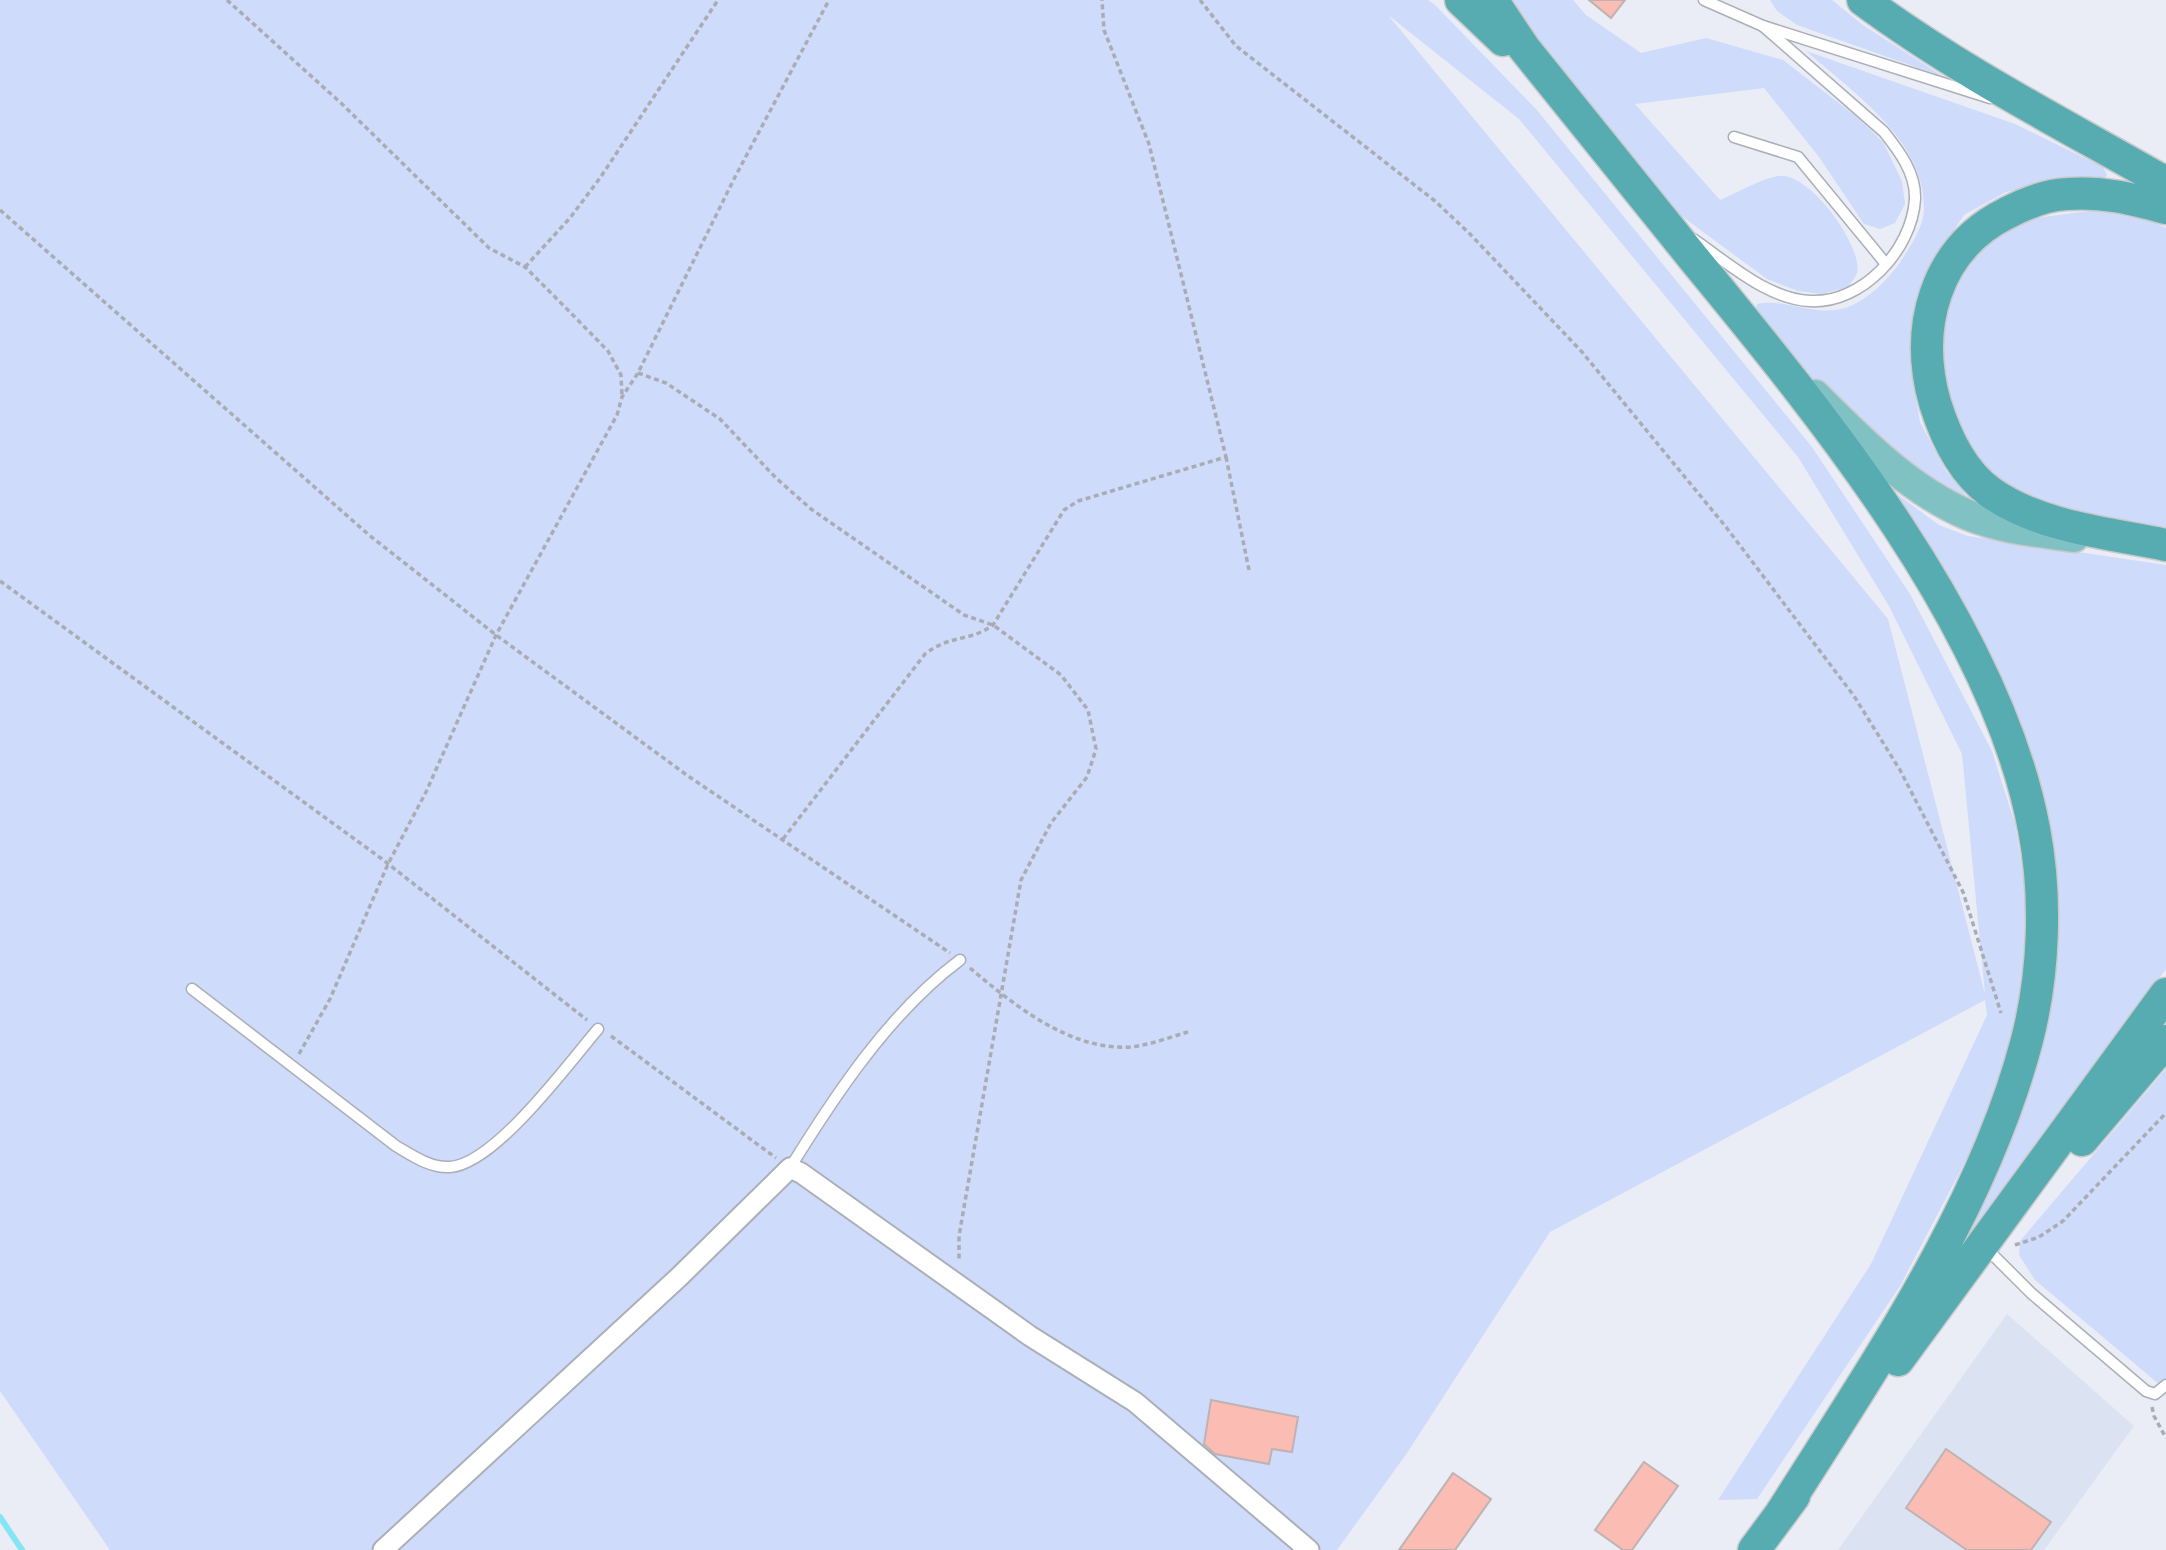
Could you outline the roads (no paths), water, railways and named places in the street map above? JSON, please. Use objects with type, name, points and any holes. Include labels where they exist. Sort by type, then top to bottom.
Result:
[{"type":"highway","points":[[1461,0],[1546,85],[1564,97]]},
{"type":"highway","points":[[1492,0],[1524,48],[1763,343],[1914,553],[1952,616],[1987,688],[2014,758],[2034,829],[2041,922],[2038,982],[2027,1040],[1998,1128],[1928,1275],[1782,1512]]},
{"type":"highway","points":[[1863,0],[1908,33],[2025,106],[2166,183]]},
{"type":"highway","points":[[2166,208],[2127,197],[2066,194],[2032,200],[1997,218],[1972,236],[1949,262],[1930,305],[1926,344],[1929,381],[1951,446],[1988,491],[2032,514],[2166,546]]},
{"type":"highway","points":[[1754,1550],[1923,1328],[1989,1251],[2166,994]]},
{"type":"highway","points":[[1989,1251],[2004,1227],[2035,1196],[2166,1041]]},
{"type":"main road","points":[[1763,343],[1874,451],[1909,481],[1949,505],[1981,519],[2026,530],[2166,546]]},
{"type":"street","points":[[383,1550],[669,1287],[790,1168],[801,1172],[1030,1336],[1135,1402],[1309,1550]]},
{"type":"lane","points":[[1704,0],[1763,26],[1964,92],[2025,106]]},
{"type":"lane","points":[[1660,218],[1760,284],[1798,299],[1831,300],[1852,293],[1886,264],[1911,218],[1915,197],[1909,170],[1884,132],[1763,26]]},
{"type":"lane","points":[[1734,137],[1798,157],[1886,264]]},
{"type":"lane","points":[[790,1168],[833,1098],[937,977],[960,960]]},
{"type":"lane","points":[[192,989],[396,1146],[427,1163],[452,1167],[475,1159],[499,1142],[598,1029]]},
{"type":"lane","points":[[1989,1251],[2031,1293],[2151,1394],[2159,1392],[2166,1385]]},
{"type":"waterway","points":[[0,1517],[22,1550]]}]
